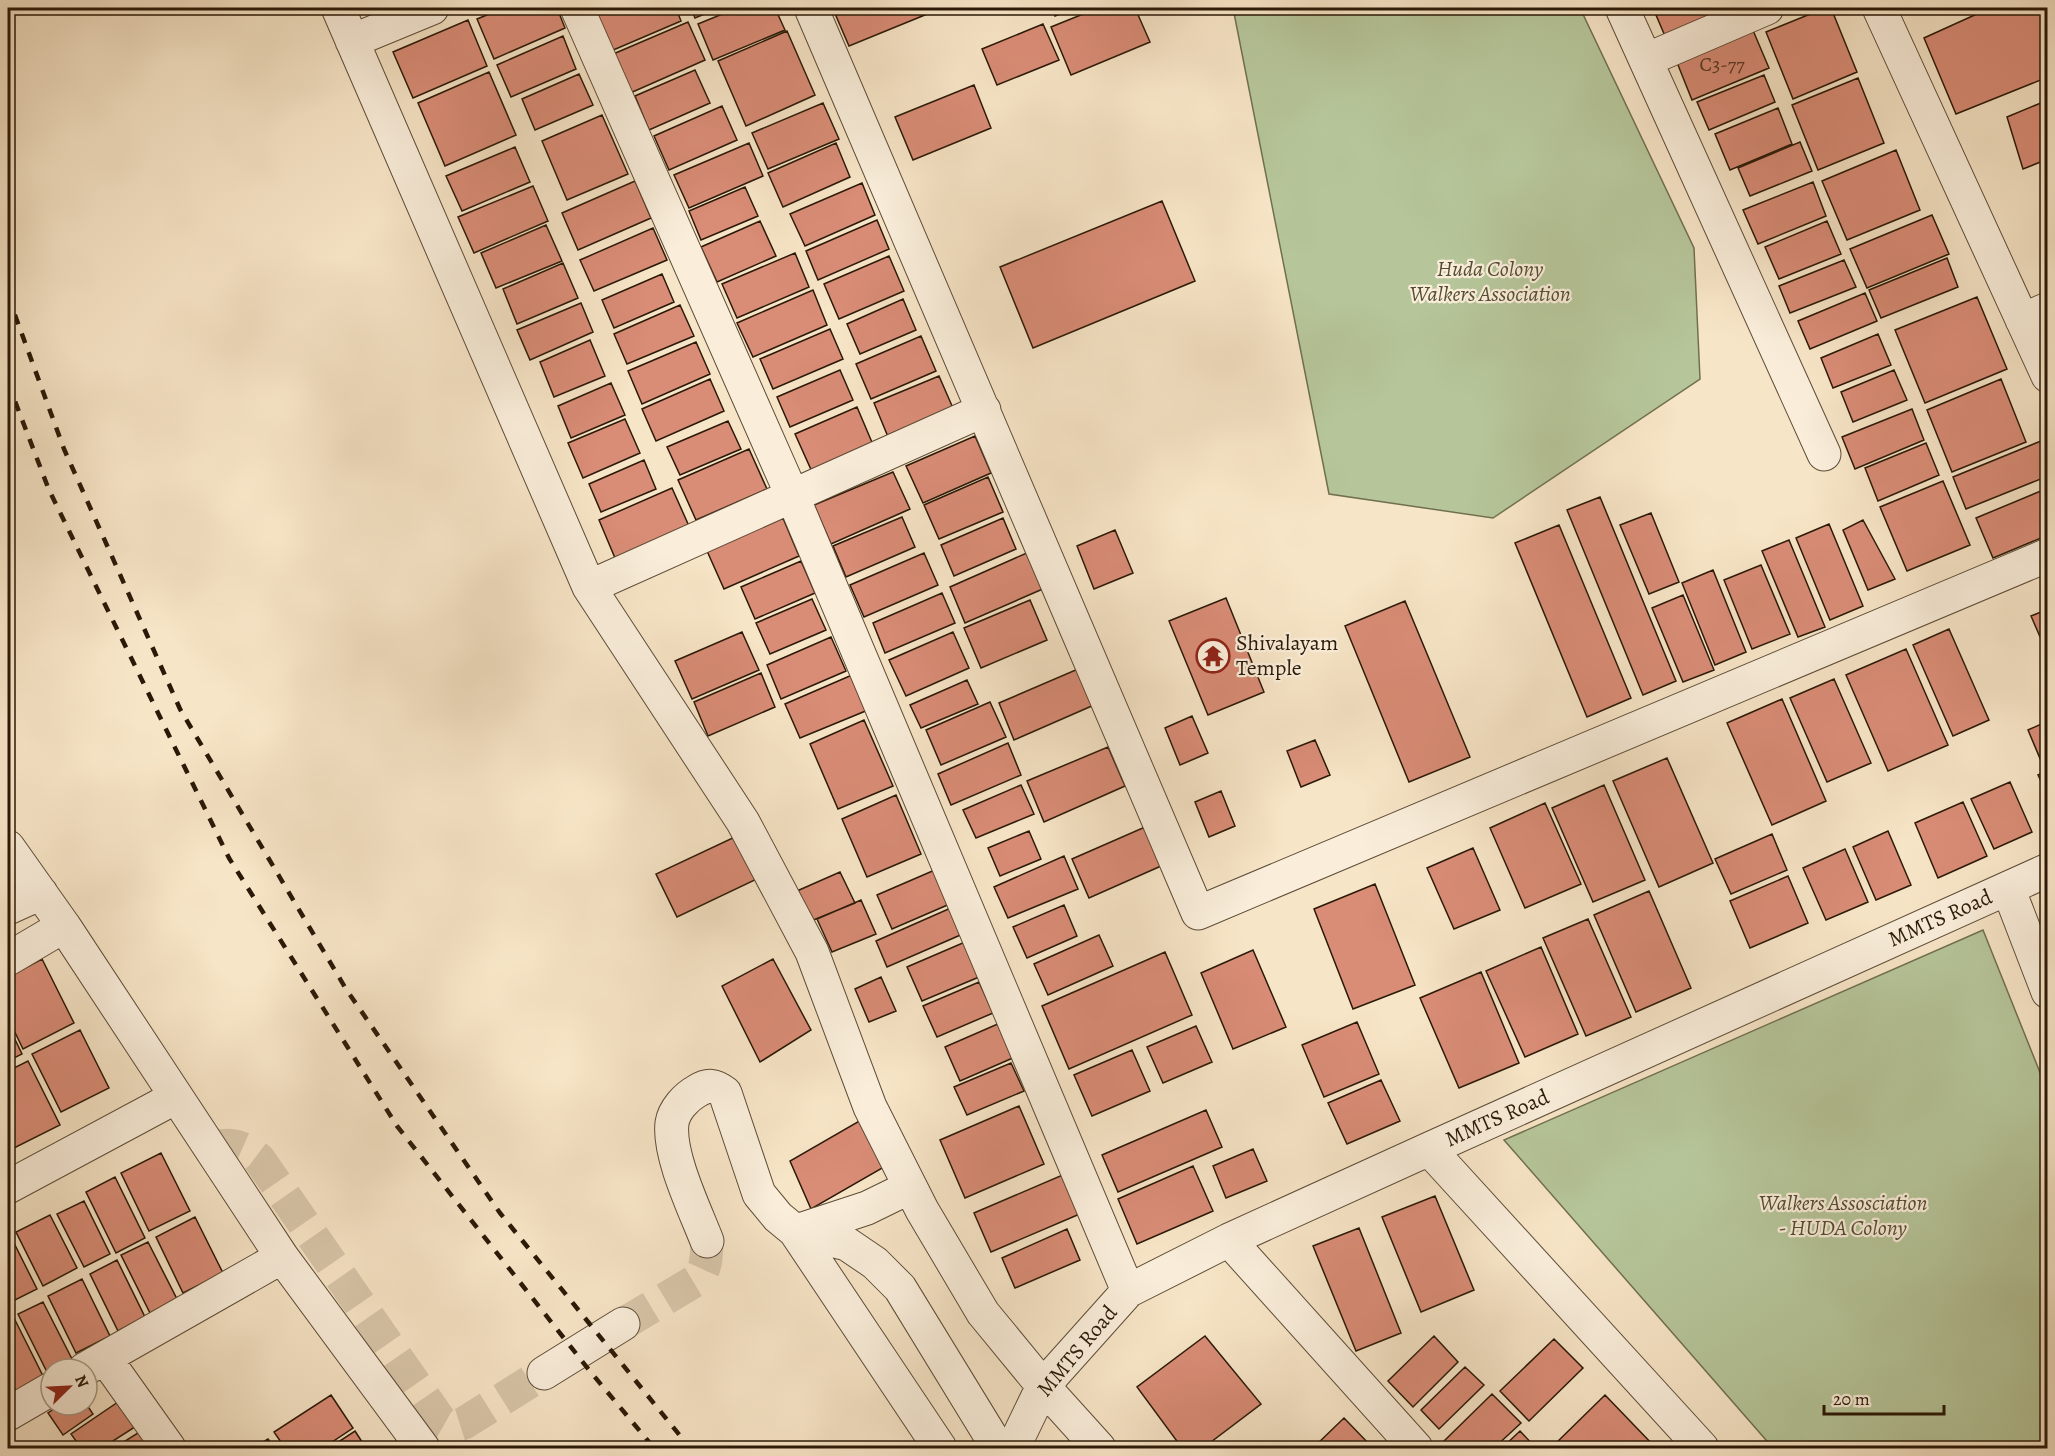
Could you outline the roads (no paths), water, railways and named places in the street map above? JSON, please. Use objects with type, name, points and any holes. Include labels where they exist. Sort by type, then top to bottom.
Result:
[{"type":"street","points":[[338,8],[589,586],[743,822],[812,952],[870,1107],[921,1210],[983,1313],[1099,1449]]},
{"type":"street","points":[[352,41],[432,8]]},
{"type":"street","points":[[577,8],[792,495],[1128,1291]]},
{"type":"street","points":[[812,8],[1198,913],[2048,555]]},
{"type":"street","points":[[1622,8],[1824,454]]},
{"type":"street","points":[[1646,60],[1767,8]]},
{"type":"street","points":[[1878,8],[2035,314],[2048,376]]},
{"type":"street","points":[[589,586],[984,410]]},
{"type":"street","points":[[8,847],[64,926],[282,1257],[423,1449]]},
{"type":"street","name":"MMTS Road","points":[[1013,1449],[1043,1386],[1128,1291],[1229,1240],[2048,870]]},
{"type":"street","points":[[2008,888],[2048,992]]},
{"type":"street","points":[[8,908],[40,893]]},
{"type":"street","points":[[8,958],[64,926]]},
{"type":"street","points":[[707,1241],[679,1167],[672,1141],[672,1121],[690,1095],[703,1087],[711,1086],[718,1087],[725,1093],[759,1194],[778,1217],[795,1231],[940,1449]]},
{"type":"street","points":[[8,1187],[176,1097]]},
{"type":"street","points":[[1429,1149],[1702,1449]]},
{"type":"street","points":[[795,1231],[867,1208],[910,1187]]},
{"type":"street","points":[[795,1231],[847,1244],[875,1263],[900,1288],[998,1449]]},
{"type":"street","points":[[1229,1240],[1416,1449]]},
{"type":"street","points":[[99,1361],[282,1257]]},
{"type":"street","points":[[544,1373],[623,1324]]},
{"type":"street","points":[[99,1368],[169,1449]]},
{"type":"street","points":[[8,1414],[39,1396]]},
{"type":"tunnel","points":[[210,1147],[236,1146],[259,1159],[440,1420],[452,1426],[464,1423],[544,1373]]},
{"type":"tunnel","points":[[623,1324],[695,1281],[704,1267],[707,1241]]},
{"type":"railway","points":[[8,296],[64,449],[180,709],[346,989],[500,1213],[690,1448]]},
{"type":"railway","points":[[8,383],[49,490],[229,858],[397,1126],[589,1370],[654,1448]]},
{"type":"place","name":"Shivalayam Temple","points":[[1213,656]]},
{"type":"park label","name":"Huda Colony Walkers Association","points":[[1490,282]]},
{"type":"park label","name":"Walkers Assosciation - HUDA Colony","points":[[1843,1216]]}]
